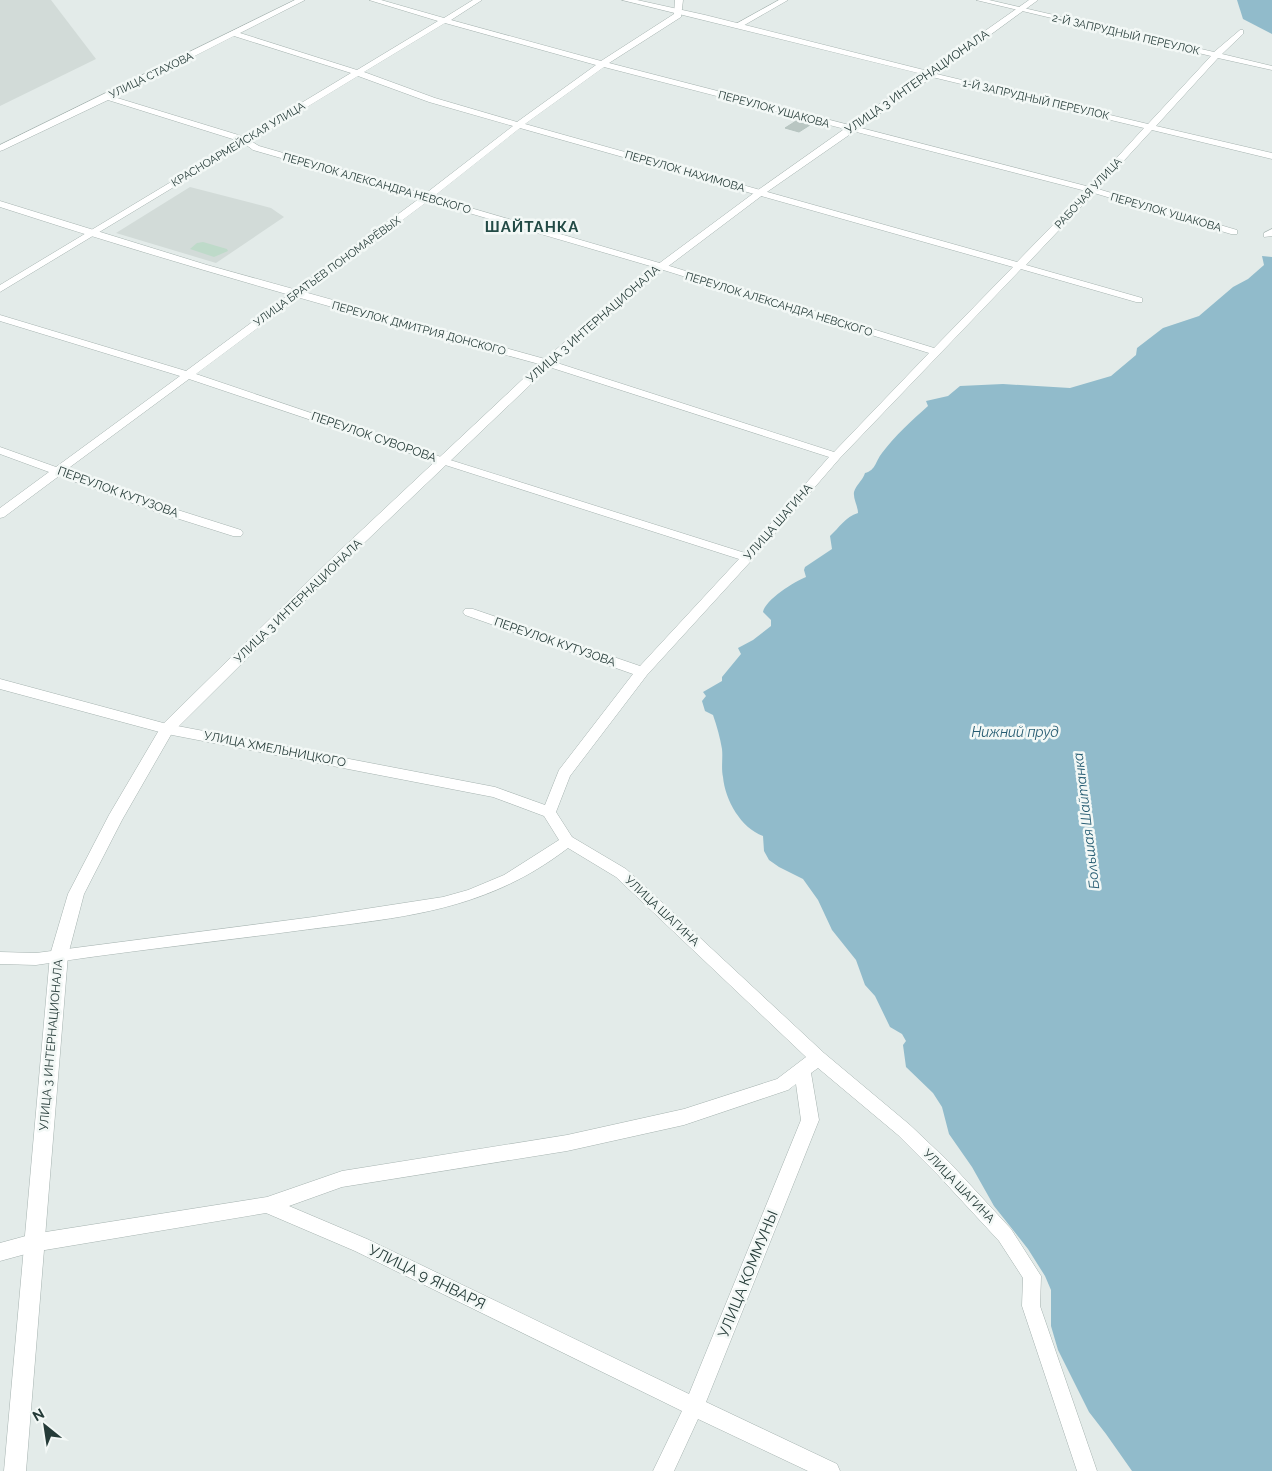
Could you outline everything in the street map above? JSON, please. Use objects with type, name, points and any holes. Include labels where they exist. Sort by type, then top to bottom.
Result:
[{"type":"street","name":"УЛИЦА СТАХОВА","points":[[0,148],[301,0]]},
{"type":"street","name":"ПЕРЕУЛОК УШАКОВА","points":[[373,0],[849,130],[1092,190],[1234,232]]},
{"type":"street","name":"КРАСНОАРМЕЙСКАЯ УЛИЦА","points":[[0,289],[356,72],[478,0]]},
{"type":"street","name":"1-Й ЗАПРУДНЫЙ ПЕРЕУЛОК","points":[[626,0],[738,25],[931,74],[1272,156]]},
{"type":"street","points":[[679,0],[679,11]]},
{"type":"street","points":[[738,25],[784,0]]},
{"type":"street","name":"2-Й ЗАПРУДНЫЙ ПЕРЕУЛОК","points":[[980,0],[1272,68]]},
{"type":"street","name":"УЛИЦА 3 ИНТЕРНАЦИОНАЛА","points":[[15,1471],[59,955],[76,894],[115,819],[167,728],[547,363],[660,266],[761,192],[1034,0]]},
{"type":"street","name":"УЛИЦА БРАТЬЕВ ПОНОМАРЁВЫХ","points":[[0,514],[186,374],[426,198],[520,124],[604,63],[678,14],[679,11]]},
{"type":"street","name":"РАБОЧАЯ УЛИЦА","points":[[935,352],[1020,266],[1216,55],[1240,32]]},
{"type":"street","name":"ПЕРЕУЛОК НАХИМОВА","points":[[234,34],[356,72],[432,100],[1138,300]]},
{"type":"street","name":"ПЕРЕУЛОК АЛЕКСАНДРА НЕВСКОГО","points":[[107,97],[244,140],[256,148],[274,154],[660,266],[935,352]]},
{"type":"street","name":"ПЕРЕУЛОК ДМИТРИЯ ДОНСКОГО","points":[[0,204],[90,234],[294,294],[547,363],[836,456]]},
{"type":"street","name":"ПЕРЕУЛОК СУВОРОВА","points":[[0,318],[186,374],[443,461],[747,558]]},
{"type":"street","name":"УЛИЦА ШАГИНА","points":[[935,352],[836,456],[747,558],[642,672],[564,774],[549,812],[567,841],[622,873],[818,1058],[904,1130],[944,1169],[1005,1235],[1032,1276],[1031,1306],[1087,1471]]},
{"type":"street","name":"ПЕРЕУЛОК КУТУЗОВА","points":[[0,450],[158,508],[237,533]]},
{"type":"street","name":"ПЕРЕУЛОК КУТУЗОВА","points":[[470,612],[642,672]]},
{"type":"street","name":"УЛИЦА ХМЕЛЬНИЦКОГО","points":[[0,684],[167,728],[495,792],[549,812]]},
{"type":"street","points":[[0,958],[36,959],[313,923],[435,904],[471,896],[508,880],[544,860],[567,841]]},
{"type":"street","points":[[0,1252],[33,1243],[267,1205],[342,1179],[567,1143],[684,1117],[782,1085],[818,1058]]},
{"type":"street","name":"УЛИЦА КОММУНЫ","points":[[663,1471],[694,1407],[810,1120],[802,1071]]},
{"type":"street","name":"УЛИЦА 9 ЯНВАРЯ","points":[[267,1205],[361,1245],[830,1471]]},
{"type":"shaded area","points":[[0,0],[51,0],[96,59],[0,106]]},
{"type":"shaded area","points":[[190,187],[271,208],[284,217],[216,263],[116,233]]},
{"type":"green space","points":[[203,242],[227,249],[228,251],[214,257],[190,249],[197,243]]},
{"type":"water","points":[[1237,0],[1272,0],[1272,34],[1243,19]]},
{"type":"water","name":"Нижний пруд","points":[[1262,256],[1272,257],[1272,1471],[1132,1471],[1089,1412],[1058,1350],[1051,1326],[1051,1290],[1045,1276],[1028,1249],[994,1206],[972,1167],[949,1134],[942,1107],[933,1093],[906,1067],[903,1045],[906,1041],[902,1034],[890,1027],[875,996],[865,985],[856,960],[832,930],[818,900],[803,879],[769,860],[764,851],[763,836],[748,827],[735,812],[724,786],[722,749],[717,728],[713,715],[705,711],[702,701],[706,696],[703,692],[722,681],[722,677],[741,654],[738,648],[753,640],[771,626],[771,620],[763,612],[769,602],[795,582],[806,577],[805,567],[832,549],[830,536],[846,520],[858,513],[854,497],[856,487],[865,473],[873,468],[892,441],[928,406],[926,401],[948,396],[960,386],[1003,384],[1070,388],[1111,376],[1136,355],[1137,348],[1163,328],[1199,316],[1233,287],[1248,279],[1264,265]]},
{"type":"building","points":[[796,121],[810,125],[799,132],[785,128]]},
{"type":"district","name":"ШАЙТАНКА","points":[[532,227]]},
{"type":"water label","name":"Большая Шайтанка","points":[[1086,821]]}]
